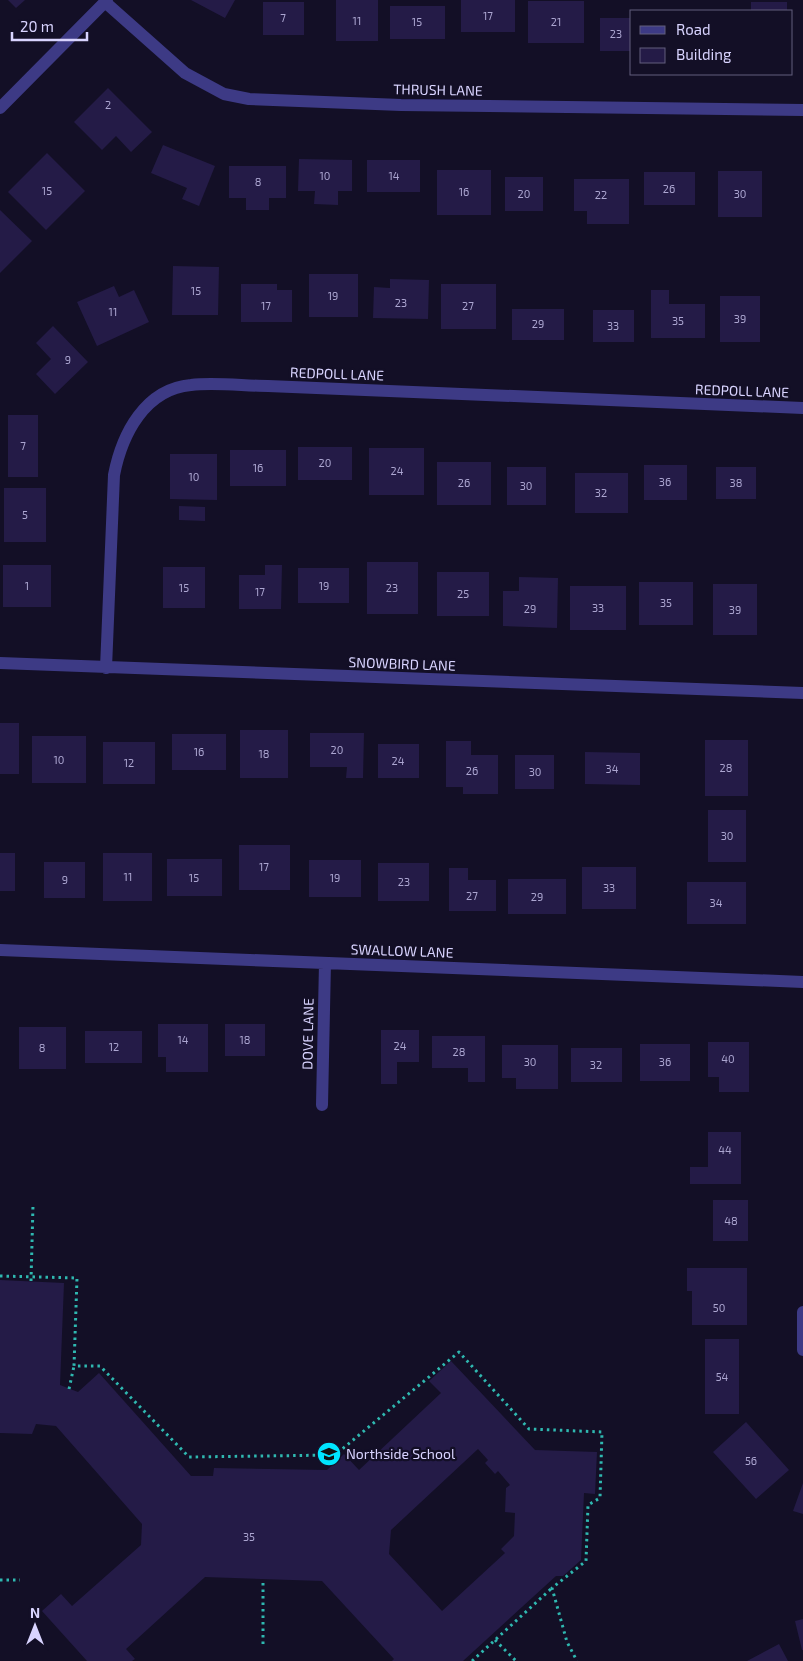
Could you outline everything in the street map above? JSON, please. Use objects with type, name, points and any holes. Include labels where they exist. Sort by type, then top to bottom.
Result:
[{"type":"street","points":[[0,108],[106,1]]},
{"type":"street","name":"THRUSH LANE","points":[[106,1],[185,73],[224,94],[249,100],[400,105],[803,110]]},
{"type":"street","name":"REDPOLL LANE","points":[[106,668],[114,475],[118,456],[136,416],[149,403],[167,390],[190,385],[268,386],[803,408]]},
{"type":"street","name":"SNOWBIRD LANE","points":[[0,663],[803,693]]},
{"type":"street","name":"SWALLOW LANE","points":[[0,950],[803,982]]},
{"type":"street","name":"DOVE LANE","points":[[322,1105],[325,963]]},
{"type":"street","points":[[803,1312],[803,1350]]},
{"type":"path","points":[[31,1279],[33,1205]]},
{"type":"path","points":[[0,1276],[31,1279],[77,1278],[74,1366],[69,1388]]},
{"type":"path","points":[[74,1366],[100,1366],[189,1458],[335,1455],[459,1352],[529,1430],[602,1432],[600,1498],[588,1505],[586,1561],[552,1588],[472,1661]]},
{"type":"path","points":[[263,1644],[264,1579]]},
{"type":"path","points":[[0,1580],[20,1580]]},
{"type":"path","points":[[552,1588],[567,1642],[577,1661]]},
{"type":"path","points":[[495,1640],[516,1661]]},
{"type":"building","points":[[8,0],[25,0],[16,8]]},
{"type":"building","points":[[191,0],[235,0],[225,18]]},
{"type":"building","points":[[336,0],[378,0],[378,41],[336,41]]},
{"type":"building","points":[[461,0],[515,0],[515,32],[461,32]]},
{"type":"building","points":[[528,1],[584,1],[584,43],[528,43]]},
{"type":"building","points":[[263,2],[304,2],[304,35],[263,35]]},
{"type":"building","points":[[751,2],[787,2],[787,10],[751,10]]},
{"type":"building","points":[[390,6],[445,6],[445,39],[390,39]]},
{"type":"building","points":[[600,18],[630,18],[630,51],[600,51]]},
{"type":"building","points":[[108,88],[152,132],[131,152],[116,136],[102,150],[74,122]]},
{"type":"building","points":[[163,145],[215,166],[199,206],[182,199],[187,188],[151,173]]},
{"type":"building","points":[[47,153],[85,191],[46,230],[8,192]]},
{"type":"building","points":[[299,159],[352,160],[352,191],[338,191],[338,205],[314,204],[315,191],[298,191]]},
{"type":"building","points":[[367,160],[420,160],[420,192],[367,192]]},
{"type":"building","points":[[229,166],[286,166],[286,198],[269,198],[269,210],[246,210],[246,198],[229,198]]},
{"type":"building","points":[[437,170],[491,170],[491,215],[437,215]]},
{"type":"building","points":[[718,171],[762,171],[762,217],[718,217]]},
{"type":"building","points":[[644,172],[695,172],[695,205],[644,205]]},
{"type":"building","points":[[505,177],[543,177],[543,211],[505,211]]},
{"type":"building","points":[[574,179],[629,179],[629,224],[587,224],[587,211],[574,211]]},
{"type":"building","points":[[0,210],[32,241],[0,273]]},
{"type":"building","points":[[173,266],[219,267],[218,315],[172,315]]},
{"type":"building","points":[[309,274],[358,274],[358,317],[309,317]]},
{"type":"building","points":[[390,279],[429,280],[428,319],[373,318],[374,287],[390,288]]},
{"type":"building","points":[[241,284],[277,284],[277,290],[292,290],[292,322],[241,322]]},
{"type":"building","points":[[441,284],[496,284],[496,329],[441,329]]},
{"type":"building","points":[[114,286],[119,297],[134,290],[149,322],[97,346],[77,302]]},
{"type":"building","points":[[651,290],[669,290],[669,304],[705,304],[705,338],[651,338]]},
{"type":"building","points":[[720,296],[760,296],[760,342],[720,342]]},
{"type":"building","points":[[512,309],[564,309],[564,340],[512,340]]},
{"type":"building","points":[[593,310],[634,310],[634,342],[593,342]]},
{"type":"building","points":[[53,326],[88,362],[55,394],[36,374],[51,359],[36,343]]},
{"type":"building","points":[[8,415],[38,415],[38,477],[8,477]]},
{"type":"building","points":[[298,447],[352,447],[352,480],[298,480]]},
{"type":"building","points":[[369,448],[424,448],[424,495],[369,495]]},
{"type":"building","points":[[230,450],[286,450],[286,486],[230,486]]},
{"type":"building","points":[[170,454],[217,454],[217,500],[170,499]]},
{"type":"building","points":[[437,462],[491,462],[491,505],[437,505]]},
{"type":"building","points":[[644,465],[687,465],[687,500],[644,500]]},
{"type":"building","points":[[507,467],[546,467],[546,505],[507,505]]},
{"type":"building","points":[[716,467],[756,467],[756,499],[716,499]]},
{"type":"building","points":[[575,473],[628,473],[628,513],[575,513]]},
{"type":"building","points":[[4,488],[46,488],[46,542],[4,542]]},
{"type":"building","points":[[179,506],[205,507],[205,521],[179,520]]},
{"type":"building","points":[[367,562],[418,562],[418,614],[367,614]]},
{"type":"building","points":[[3,565],[51,565],[51,607],[3,607]]},
{"type":"building","points":[[265,565],[282,565],[281,609],[239,609],[239,575],[265,575]]},
{"type":"building","points":[[163,567],[205,567],[205,608],[163,608]]},
{"type":"building","points":[[298,568],[349,568],[349,603],[298,603]]},
{"type":"building","points":[[437,572],[489,572],[489,616],[437,616]]},
{"type":"building","points":[[519,577],[558,578],[557,628],[503,626],[503,591],[519,591]]},
{"type":"building","points":[[639,582],[693,582],[693,625],[639,625]]},
{"type":"building","points":[[713,584],[757,584],[757,635],[713,635]]},
{"type":"building","points":[[570,586],[626,586],[626,630],[570,630]]},
{"type":"building","points":[[0,723],[19,723],[19,774],[0,774]]},
{"type":"building","points":[[240,730],[288,730],[288,778],[240,778]]},
{"type":"building","points":[[310,733],[364,733],[363,778],[346,778],[347,767],[310,767]]},
{"type":"building","points":[[172,734],[226,734],[226,770],[172,770]]},
{"type":"building","points":[[32,736],[86,736],[86,783],[32,783]]},
{"type":"building","points":[[705,740],[748,740],[748,796],[705,796]]},
{"type":"building","points":[[446,741],[471,741],[471,755],[498,755],[498,794],[463,794],[463,787],[446,787]]},
{"type":"building","points":[[103,742],[155,742],[155,784],[103,784]]},
{"type":"building","points":[[378,744],[419,744],[419,778],[378,778]]},
{"type":"building","points":[[585,752],[640,753],[640,785],[585,784]]},
{"type":"building","points":[[515,755],[554,755],[554,789],[515,789]]},
{"type":"building","points":[[708,810],[746,810],[746,862],[708,862]]},
{"type":"building","points":[[239,845],[290,845],[290,890],[239,890]]},
{"type":"building","points":[[0,853],[15,853],[15,891],[0,891]]},
{"type":"building","points":[[103,853],[152,853],[152,901],[103,901]]},
{"type":"building","points":[[167,859],[222,859],[222,896],[167,896]]},
{"type":"building","points":[[309,860],[361,860],[361,897],[309,897]]},
{"type":"building","points":[[44,862],[85,862],[85,898],[44,898]]},
{"type":"building","points":[[378,863],[429,863],[429,901],[378,901]]},
{"type":"building","points":[[582,867],[636,867],[636,909],[582,909]]},
{"type":"building","points":[[449,868],[468,868],[468,880],[496,880],[496,911],[449,911]]},
{"type":"building","points":[[508,879],[566,879],[566,914],[508,914]]},
{"type":"building","points":[[687,882],[746,882],[746,924],[687,924]]},
{"type":"building","points":[[158,1024],[208,1024],[208,1072],[166,1072],[166,1057],[158,1057]]},
{"type":"building","points":[[225,1024],[265,1024],[265,1056],[225,1056]]},
{"type":"building","points":[[19,1027],[66,1027],[66,1069],[19,1069]]},
{"type":"building","points":[[381,1030],[419,1030],[419,1062],[397,1062],[397,1084],[381,1084]]},
{"type":"building","points":[[85,1031],[142,1031],[142,1063],[85,1063]]},
{"type":"building","points":[[432,1036],[485,1036],[485,1082],[468,1082],[468,1068],[432,1068]]},
{"type":"building","points":[[708,1042],[749,1042],[749,1092],[719,1092],[719,1077],[708,1077]]},
{"type":"building","points":[[640,1044],[690,1044],[690,1081],[640,1081]]},
{"type":"building","points":[[502,1045],[558,1045],[558,1089],[516,1089],[516,1078],[502,1078]]},
{"type":"building","points":[[571,1048],[622,1048],[622,1082],[571,1082]]},
{"type":"building","points":[[708,1132],[741,1132],[741,1184],[690,1184],[690,1167],[708,1167]]},
{"type":"building","points":[[713,1200],[748,1200],[748,1241],[713,1241]]},
{"type":"building","points":[[687,1268],[747,1268],[747,1325],[692,1325],[692,1291],[687,1291]]},
{"type":"building","points":[[0,1280],[64,1283],[60,1385],[78,1392],[99,1373],[191,1476],[213,1476],[214,1468],[327,1470],[344,1454],[359,1470],[441,1393],[429,1381],[451,1361],[535,1450],[597,1452],[595,1494],[584,1493],[581,1560],[563,1576],[556,1576],[463,1661],[392,1661],[394,1659],[322,1581],[205,1577],[126,1649],[135,1659],[132,1661],[87,1661],[42,1611],[61,1594],[72,1606],[141,1545],[142,1524],[56,1426],[36,1424],[32,1434],[0,1433]],"holes":[[[478,1449],[488,1460],[485,1463],[495,1474],[498,1471],[510,1485],[506,1488],[505,1512],[515,1513],[514,1536],[501,1549],[505,1553],[442,1611],[389,1554],[391,1530]]]},
{"type":"building","points":[[705,1339],[739,1339],[739,1414],[705,1414]]},
{"type":"building","points":[[746,1422],[789,1470],[756,1499],[713,1452]]},
{"type":"building","points":[[803,1483],[803,1514],[793,1511]]},
{"type":"building","points":[[803,1619],[803,1650],[802,1650],[795,1621]]},
{"type":"building","points":[[779,1644],[788,1661],[747,1661]]},
{"type":"place","name":"Northside School","points":[[329,1454]]}]
